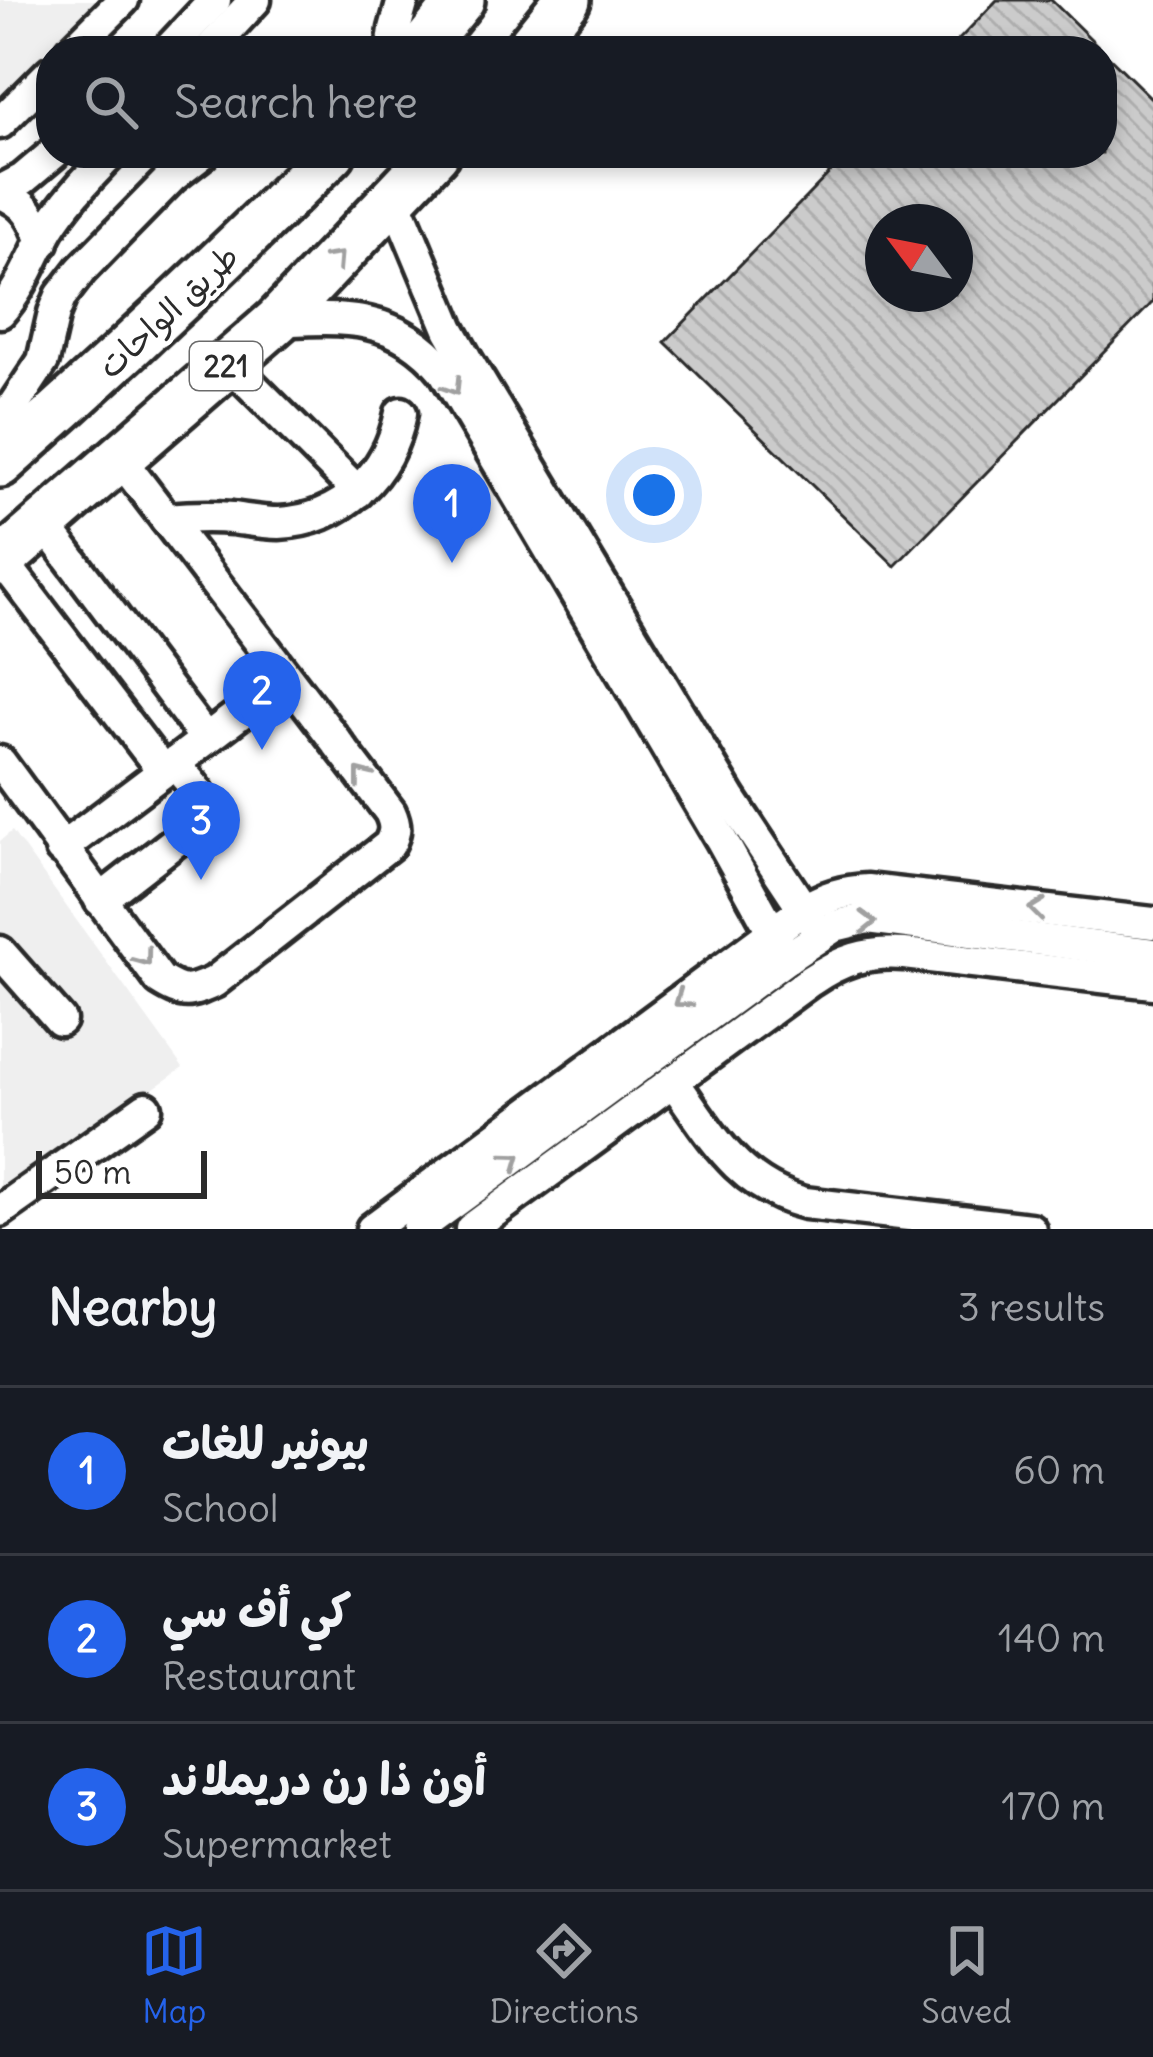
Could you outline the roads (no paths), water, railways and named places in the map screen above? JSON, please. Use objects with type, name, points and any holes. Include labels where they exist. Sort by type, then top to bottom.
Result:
[{"type":"highway","points":[[432,36],[461,0]]},
{"type":"highway","points":[[538,36],[567,0]]},
{"type":"highway","name":"طريق الواحات","points":[[0,464],[116,362],[317,168]]},
{"type":"highway","name":"221","points":[[1,561],[277,321],[422,168]]},
{"type":"street","points":[[87,36],[123,0]]},
{"type":"street","points":[[181,36],[214,0]]},
{"type":"street","points":[[222,36],[255,0]]},
{"type":"street","points":[[393,36],[403,0]]},
{"type":"street","points":[[0,123],[36,87]]},
{"type":"street","points":[[0,192],[36,167]]},
{"type":"street","points":[[0,312],[19,288],[62,211],[99,168]]},
{"type":"street","points":[[0,426],[43,361],[62,296],[81,270],[183,168]]},
{"type":"street","points":[[0,192],[30,212],[43,242]]},
{"type":"street","points":[[394,197],[449,329],[542,510],[683,747],[722,839],[779,946]]},
{"type":"street","points":[[277,321],[347,320],[407,336],[430,354],[542,510]]},
{"type":"street","points":[[229,363],[358,492]]},
{"type":"street","points":[[166,519],[289,522],[321,514],[358,492],[385,460],[401,413]]},
{"type":"street","points":[[0,762],[160,980],[175,990],[190,992],[214,982],[389,845],[395,835],[390,812],[121,460]]},
{"type":"street","points":[[44,524],[206,739]]},
{"type":"street","points":[[1,561],[169,767],[205,802],[203,819],[100,900]]},
{"type":"street","points":[[61,849],[287,678]]},
{"type":"street","points":[[683,747],[730,798],[812,921]]},
{"type":"street","points":[[418,1229],[812,921],[824,898],[868,890],[1153,923]]},
{"type":"street","points":[[812,921],[868,918],[1153,953]]},
{"type":"street","points":[[372,1229],[779,946]]},
{"type":"street","points":[[0,952],[60,1019]]},
{"type":"street","points":[[471,1229],[827,969],[865,954],[904,954],[1153,983]]},
{"type":"street","points":[[673,1081],[734,1164],[750,1179],[788,1198],[1030,1229]]},
{"type":"street","points":[[0,1211],[146,1108]]},
{"type":"place","name":"بيونير للغات","points":[[452,563]]},
{"type":"place","name":"كي أف سي","points":[[262,750]]},
{"type":"place","name":"أون ذا رن دريملاند","points":[[201,880]]}]
